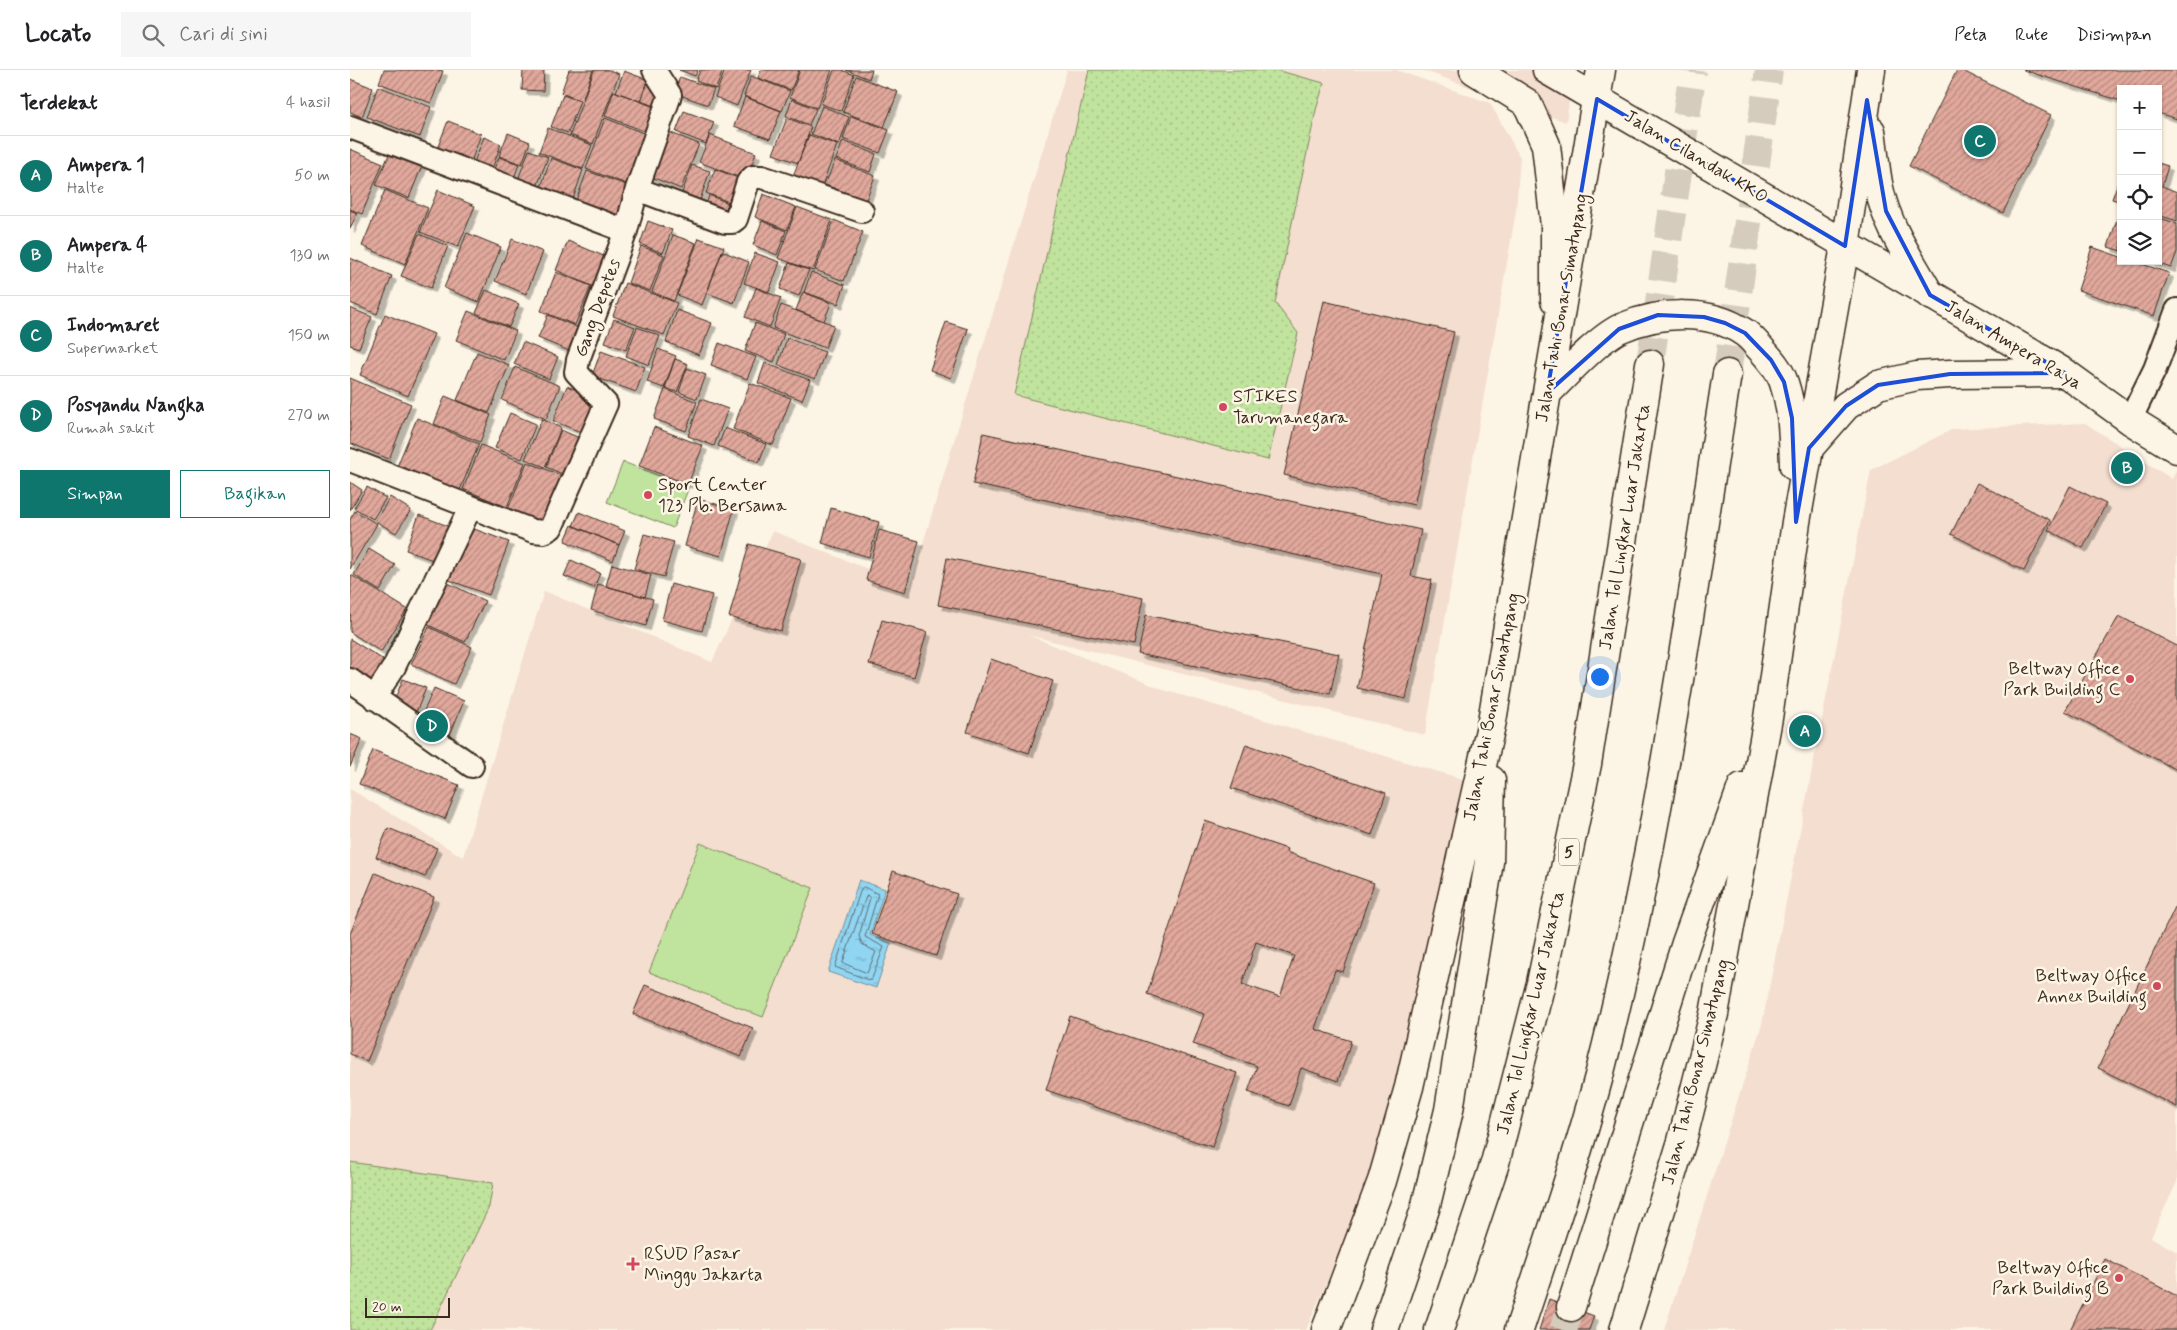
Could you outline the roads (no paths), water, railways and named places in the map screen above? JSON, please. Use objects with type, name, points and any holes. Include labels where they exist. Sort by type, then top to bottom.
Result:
[{"type":"main road","points":[[1474,70],[1527,103],[1546,145],[1555,226],[1555,346]]},
{"type":"main road","name":"Jalan Cilandak KKO","points":[[1547,70],[1845,246]]},
{"type":"main road","name":"Jalan Tahi Bonar Simatupang","points":[[1326,1330],[1382,1181],[1409,1087],[1492,721],[1601,70]]},
{"type":"main road","name":"Jalan Tahi Bonar Simatupang","points":[[1624,1330],[1682,1141],[1714,1014],[1768,718],[1796,522],[1845,246],[1871,70]]},
{"type":"main road","points":[[1867,100],[1879,188],[1886,211],[1893,229],[1930,295]]},
{"type":"main road","name":"Jalan Ampera Raya","points":[[1845,246],[2065,373],[2130,420],[2177,448]]},
{"type":"main road","points":[[1547,393],[1584,357],[1620,329],[1658,315],[1704,316],[1725,323],[1745,333],[1771,360],[1784,382],[1792,418],[1796,522]]},
{"type":"main road","name":"Jalan Tol Lingkar Luar Jakarta","points":[[1439,1330],[1497,1156],[1541,983],[1587,764],[1650,364]]},
{"type":"main road","points":[[1809,448],[1846,406],[1878,385],[1916,376],[2065,373]]},
{"type":"main road","points":[[1519,1330],[1572,1169],[1598,1078],[1621,983],[1664,772],[1727,374]]},
{"type":"main road","points":[[1571,1307],[1686,943],[1768,718]]},
{"type":"main road","points":[[1384,1330],[1425,1209],[1448,1110],[1489,862],[1492,721]]},
{"type":"street","name":"Gang Depotes","points":[[470,508],[533,531],[544,532],[551,528],[606,404],[576,372],[578,360],[626,231],[637,189],[670,95],[654,70]]},
{"type":"street","points":[[350,126],[626,231]]},
{"type":"street","points":[[637,189],[725,222],[732,222],[736,218],[748,182],[753,176],[762,177],[862,211]]},
{"type":"street","points":[[2130,420],[2155,369],[2177,310]]},
{"type":"street","points":[[350,460],[470,508],[394,667],[374,698]]},
{"type":"street","points":[[350,680],[472,766]]},
{"type":"water","points":[[859,880],[885,889],[870,935],[891,943],[876,988],[828,972]]},
{"type":"tunnel","points":[[1650,364],[1693,70]]},
{"type":"tunnel","points":[[1727,374],[1769,70]]},
{"type":"tunnel","points":[[1563,1330],[1571,1307]]},
{"type":"place","name":"Indomaret","points":[[1980,141]]},
{"type":"place","name":"STIKES Tarumanegara","points":[[1223,407]]},
{"type":"place","name":"Ampera 4","points":[[2127,468]]},
{"type":"place","name":"Sport Center 123 Pb. Bersama","points":[[648,495]]},
{"type":"place","name":"Beltway Office Park Building C","points":[[2130,679]]},
{"type":"place","name":"Posyandu Nangka","points":[[432,726]]},
{"type":"place","name":"Ampera 1","points":[[1805,731]]},
{"type":"place","name":"Beltway Office Annex Building","points":[[2157,986]]},
{"type":"place","name":"RSUD Pasar Minggu Jakarta","points":[[633,1264]]},
{"type":"place","name":"Beltway Office Park Building B","points":[[2119,1278]]}]
